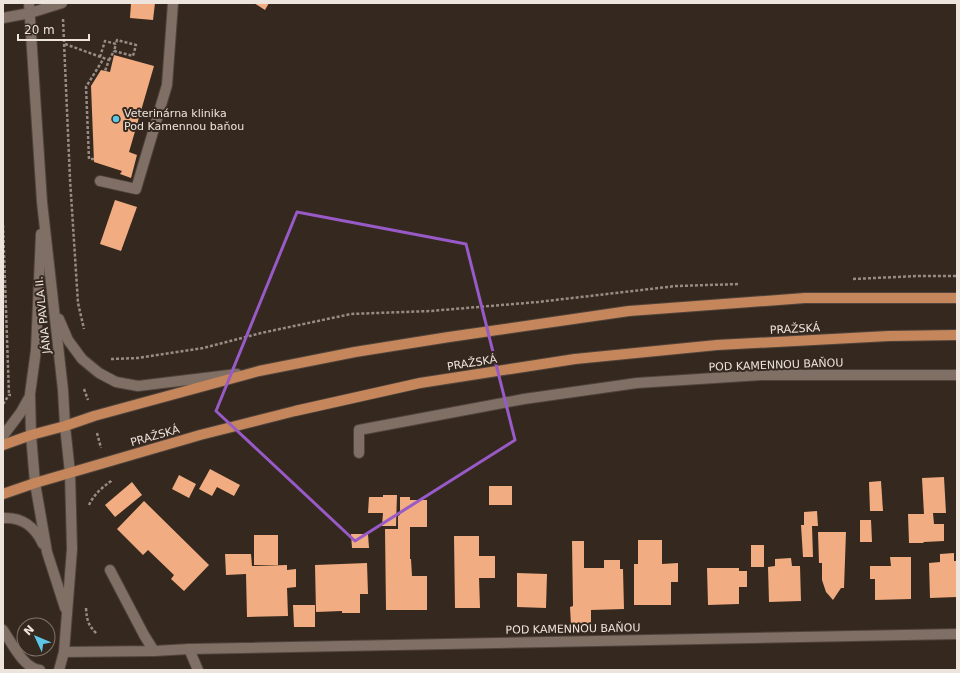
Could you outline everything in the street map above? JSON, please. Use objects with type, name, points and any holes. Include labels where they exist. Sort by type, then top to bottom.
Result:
[{"type":"main road","points":[[3,445],[94,416],[259,371],[363,350],[629,311],[805,298],[957,298]]},
{"type":"main road","name":"PRAŽSKÁ","points":[[3,494],[35,483],[200,435],[295,411],[420,383],[575,359],[717,344],[889,336],[957,336]]},
{"type":"street","points":[[3,18],[30,8],[62,3]]},
{"type":"street","points":[[100,181],[136,189],[167,84],[173,3]]},
{"type":"street","name":"JÁNA PAVLA II.","points":[[30,8],[42,202],[55,312],[70,473]]},
{"type":"street","name":"JÁNA PAVLA II.","points":[[30,394],[36,350],[42,202]]},
{"type":"street","points":[[55,312],[68,340],[82,359],[99,373],[116,382],[138,386],[259,371]]},
{"type":"street","name":"POD KAMENNOU BAŇOU","points":[[359,454],[358,430],[524,399],[637,383],[761,375],[957,375]]},
{"type":"street","points":[[30,394],[31,435],[35,483],[47,552],[67,613]]},
{"type":"street","points":[[3,436],[21,412],[30,394]]},
{"type":"street","points":[[59,670],[64,652],[72,549],[70,473]]},
{"type":"street","points":[[3,518],[15,518],[28,524],[40,538],[47,552]]},
{"type":"street","points":[[110,570],[154,651]]},
{"type":"street","points":[[3,630],[20,657],[35,669],[40,670]]},
{"type":"street","name":"POD KAMENNOU BAŇOU","points":[[64,652],[957,634]]},
{"type":"street","points":[[189,649],[198,670]]},
{"type":"path","points":[[62,3],[70,179],[78,303],[84,330],[87,334]]},
{"type":"path","points":[[105,71],[117,40],[136,45],[133,56],[114,51]]},
{"type":"path","points":[[100,56],[105,41],[116,44]]},
{"type":"path","points":[[65,44],[109,60]]},
{"type":"path","points":[[94,159],[89,159],[86,86],[104,58]]},
{"type":"path","points":[[3,224],[9,395],[3,404]]},
{"type":"path","points":[[63,390],[84,390],[99,373]]},
{"type":"path","points":[[9,395],[30,394]]},
{"type":"path","points":[[86,604],[87,620],[91,628],[97,634]]},
{"type":"highlighted area","points":[[297,212],[466,244],[515,440],[355,541],[216,411]]},
{"type":"building","points":[[131,3],[155,3],[153,20],[130,18]]},
{"type":"building","points":[[254,3],[269,3],[265,10]]},
{"type":"building","name":"Veterinárna klinika Pod Kamennou baňou","points":[[114,55],[154,66],[129,152],[137,155],[131,178],[120,174],[122,171],[94,162],[91,86],[101,70],[110,72]]},
{"type":"building","points":[[115,200],[137,207],[121,251],[100,244]]},
{"type":"building","points":[[210,469],[240,485],[234,496],[217,487],[212,496],[199,489]]},
{"type":"building","points":[[179,475],[196,484],[189,498],[172,489]]},
{"type":"building","points":[[944,477],[946,513],[933,513],[934,524],[944,524],[944,541],[909,543],[908,514],[924,514],[922,478]]},
{"type":"building","points":[[881,481],[883,511],[870,511],[869,482]]},
{"type":"building","points":[[132,482],[142,495],[115,517],[105,505]]},
{"type":"building","points":[[489,486],[512,486],[512,505],[489,505]]},
{"type":"building","points":[[383,495],[397,495],[396,526],[382,526],[383,513],[368,513],[369,497],[383,497]]},
{"type":"building","points":[[400,497],[410,497],[410,500],[427,500],[427,527],[410,527],[410,559],[412,576],[427,576],[427,610],[386,610],[385,529],[398,529]]},
{"type":"building","points":[[144,501],[209,565],[184,591],[171,579],[174,575],[148,550],[143,555],[117,529]]},
{"type":"building","points":[[817,511],[818,526],[812,526],[813,557],[803,557],[801,525],[804,525],[804,512]]},
{"type":"building","points":[[860,520],[871,520],[872,542],[860,542]]},
{"type":"building","points":[[818,532],[846,532],[844,588],[841,588],[833,600],[826,592],[822,580],[822,563],[819,563]]},
{"type":"building","points":[[351,534],[368,534],[369,548],[352,548]]},
{"type":"building","points":[[254,535],[278,535],[278,565],[254,565]]},
{"type":"building","points":[[454,536],[479,536],[479,556],[495,556],[495,578],[479,578],[480,608],[455,608]]},
{"type":"building","points":[[638,540],[662,540],[662,564],[678,563],[678,582],[671,582],[671,605],[634,605],[634,564],[638,564]]},
{"type":"building","points":[[572,541],[584,541],[584,568],[604,568],[604,560],[620,560],[620,569],[623,569],[624,609],[591,610],[591,625],[571,625],[570,607],[573,606]]},
{"type":"building","points":[[751,545],[764,545],[764,567],[751,567]]},
{"type":"building","points":[[954,553],[954,561],[957,561],[957,597],[930,598],[929,563],[940,562],[940,554]]},
{"type":"building","points":[[225,554],[251,554],[252,566],[287,565],[287,570],[296,569],[296,587],[287,588],[288,616],[247,617],[246,574],[226,575]]},
{"type":"building","points":[[890,557],[911,557],[911,599],[875,600],[875,579],[870,579],[870,566],[891,566]]},
{"type":"building","points":[[791,558],[792,566],[800,566],[801,601],[769,602],[768,567],[775,566],[775,559]]},
{"type":"building","points":[[367,563],[368,594],[360,594],[360,613],[342,613],[342,611],[316,612],[315,565]]},
{"type":"building","points":[[707,568],[739,568],[739,571],[747,571],[747,587],[739,587],[739,604],[708,605]]},
{"type":"building","points":[[517,573],[547,574],[546,608],[517,607]]},
{"type":"building","points":[[293,605],[315,605],[315,627],[294,627]]},
{"type":"place","name":"Veterinárna klinika Pod Kamennou baňou","points":[[116,119]]}]
